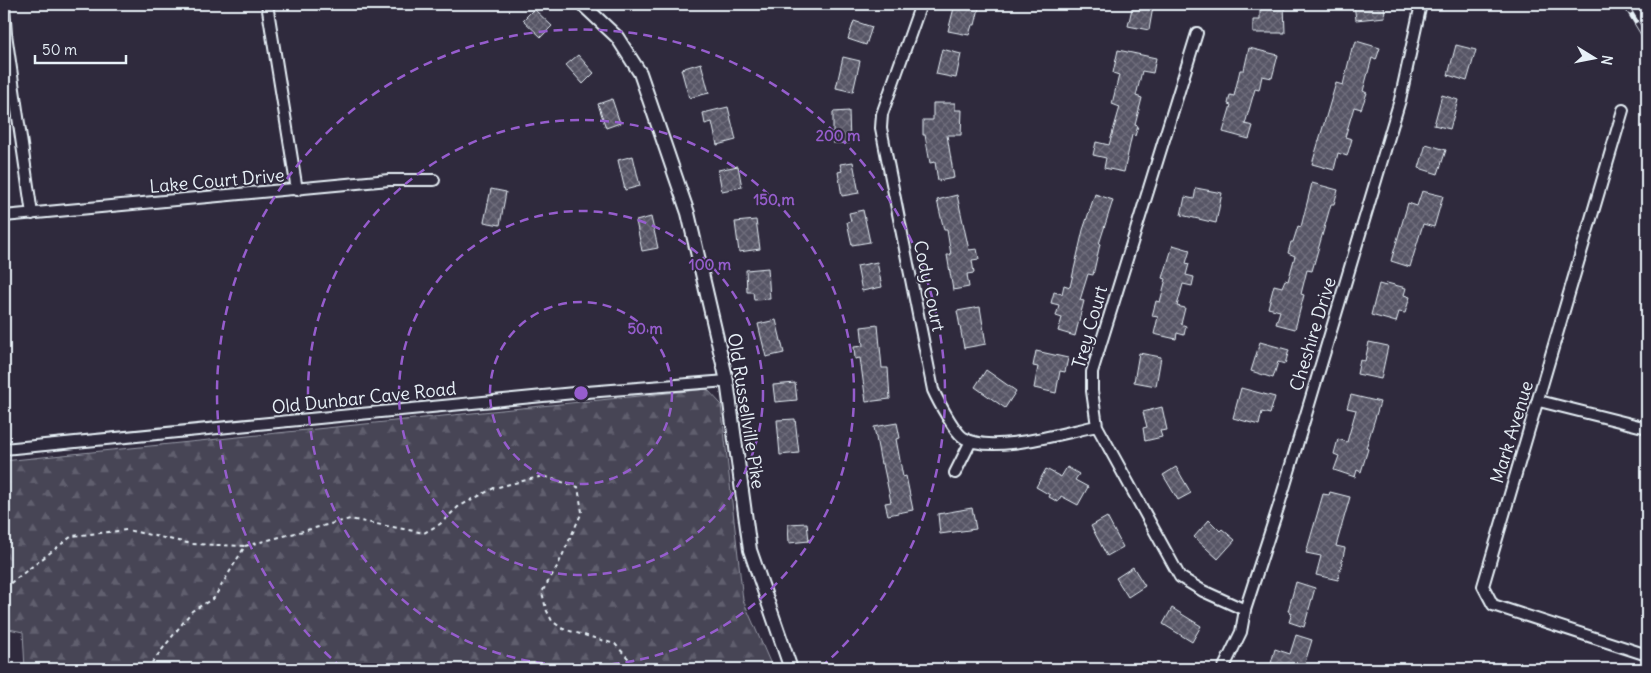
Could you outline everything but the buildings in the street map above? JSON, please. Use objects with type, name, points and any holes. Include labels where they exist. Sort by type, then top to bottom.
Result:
[{"type":"street","points":[[267,4],[297,190]]},
{"type":"street","name":"Old Russellville Pike","points":[[582,4],[617,37],[640,73],[688,213],[727,380],[750,550],[791,669]]},
{"type":"street","name":"Cody Court","points":[[921,4],[882,114],[881,128],[934,390],[942,408],[963,438],[971,441]]},
{"type":"street","name":"Cheshire Drive","points":[[1223,669],[1241,632],[1245,610],[1279,505],[1400,100],[1421,4]]},
{"type":"street","points":[[4,7],[6,34],[32,214]]},
{"type":"street","name":"Trey Court","points":[[1197,33],[1092,372],[1092,391],[1097,426],[1180,577],[1203,591],[1245,610]]},
{"type":"street","name":"Mark Avenue","points":[[1623,110],[1539,401],[1483,586],[1493,605],[1647,655]]},
{"type":"street","name":"Lake Court Drive","points":[[4,216],[390,180],[434,180]]},
{"type":"street","name":"Old Dunbar Cave Road","points":[[4,449],[574,393],[727,380]]},
{"type":"street","points":[[1539,401],[1647,428]]},
{"type":"street","points":[[955,473],[971,441],[1003,445],[1097,426]]},
{"type":"path","points":[[4,588],[72,536],[127,530],[192,544],[245,546],[350,518],[424,532],[440,524],[458,507],[494,488],[543,476],[578,487],[582,512],[558,565],[542,592],[546,609],[552,621],[563,629],[615,644],[638,669]]},
{"type":"path","points":[[147,669],[192,611],[214,598],[245,546]]},
{"type":"green space","points":[[707,389],[721,404],[743,600],[773,669],[25,669],[23,632],[4,628],[4,461]]},
{"type":"railway","points":[[1625,4],[1647,40]]}]
